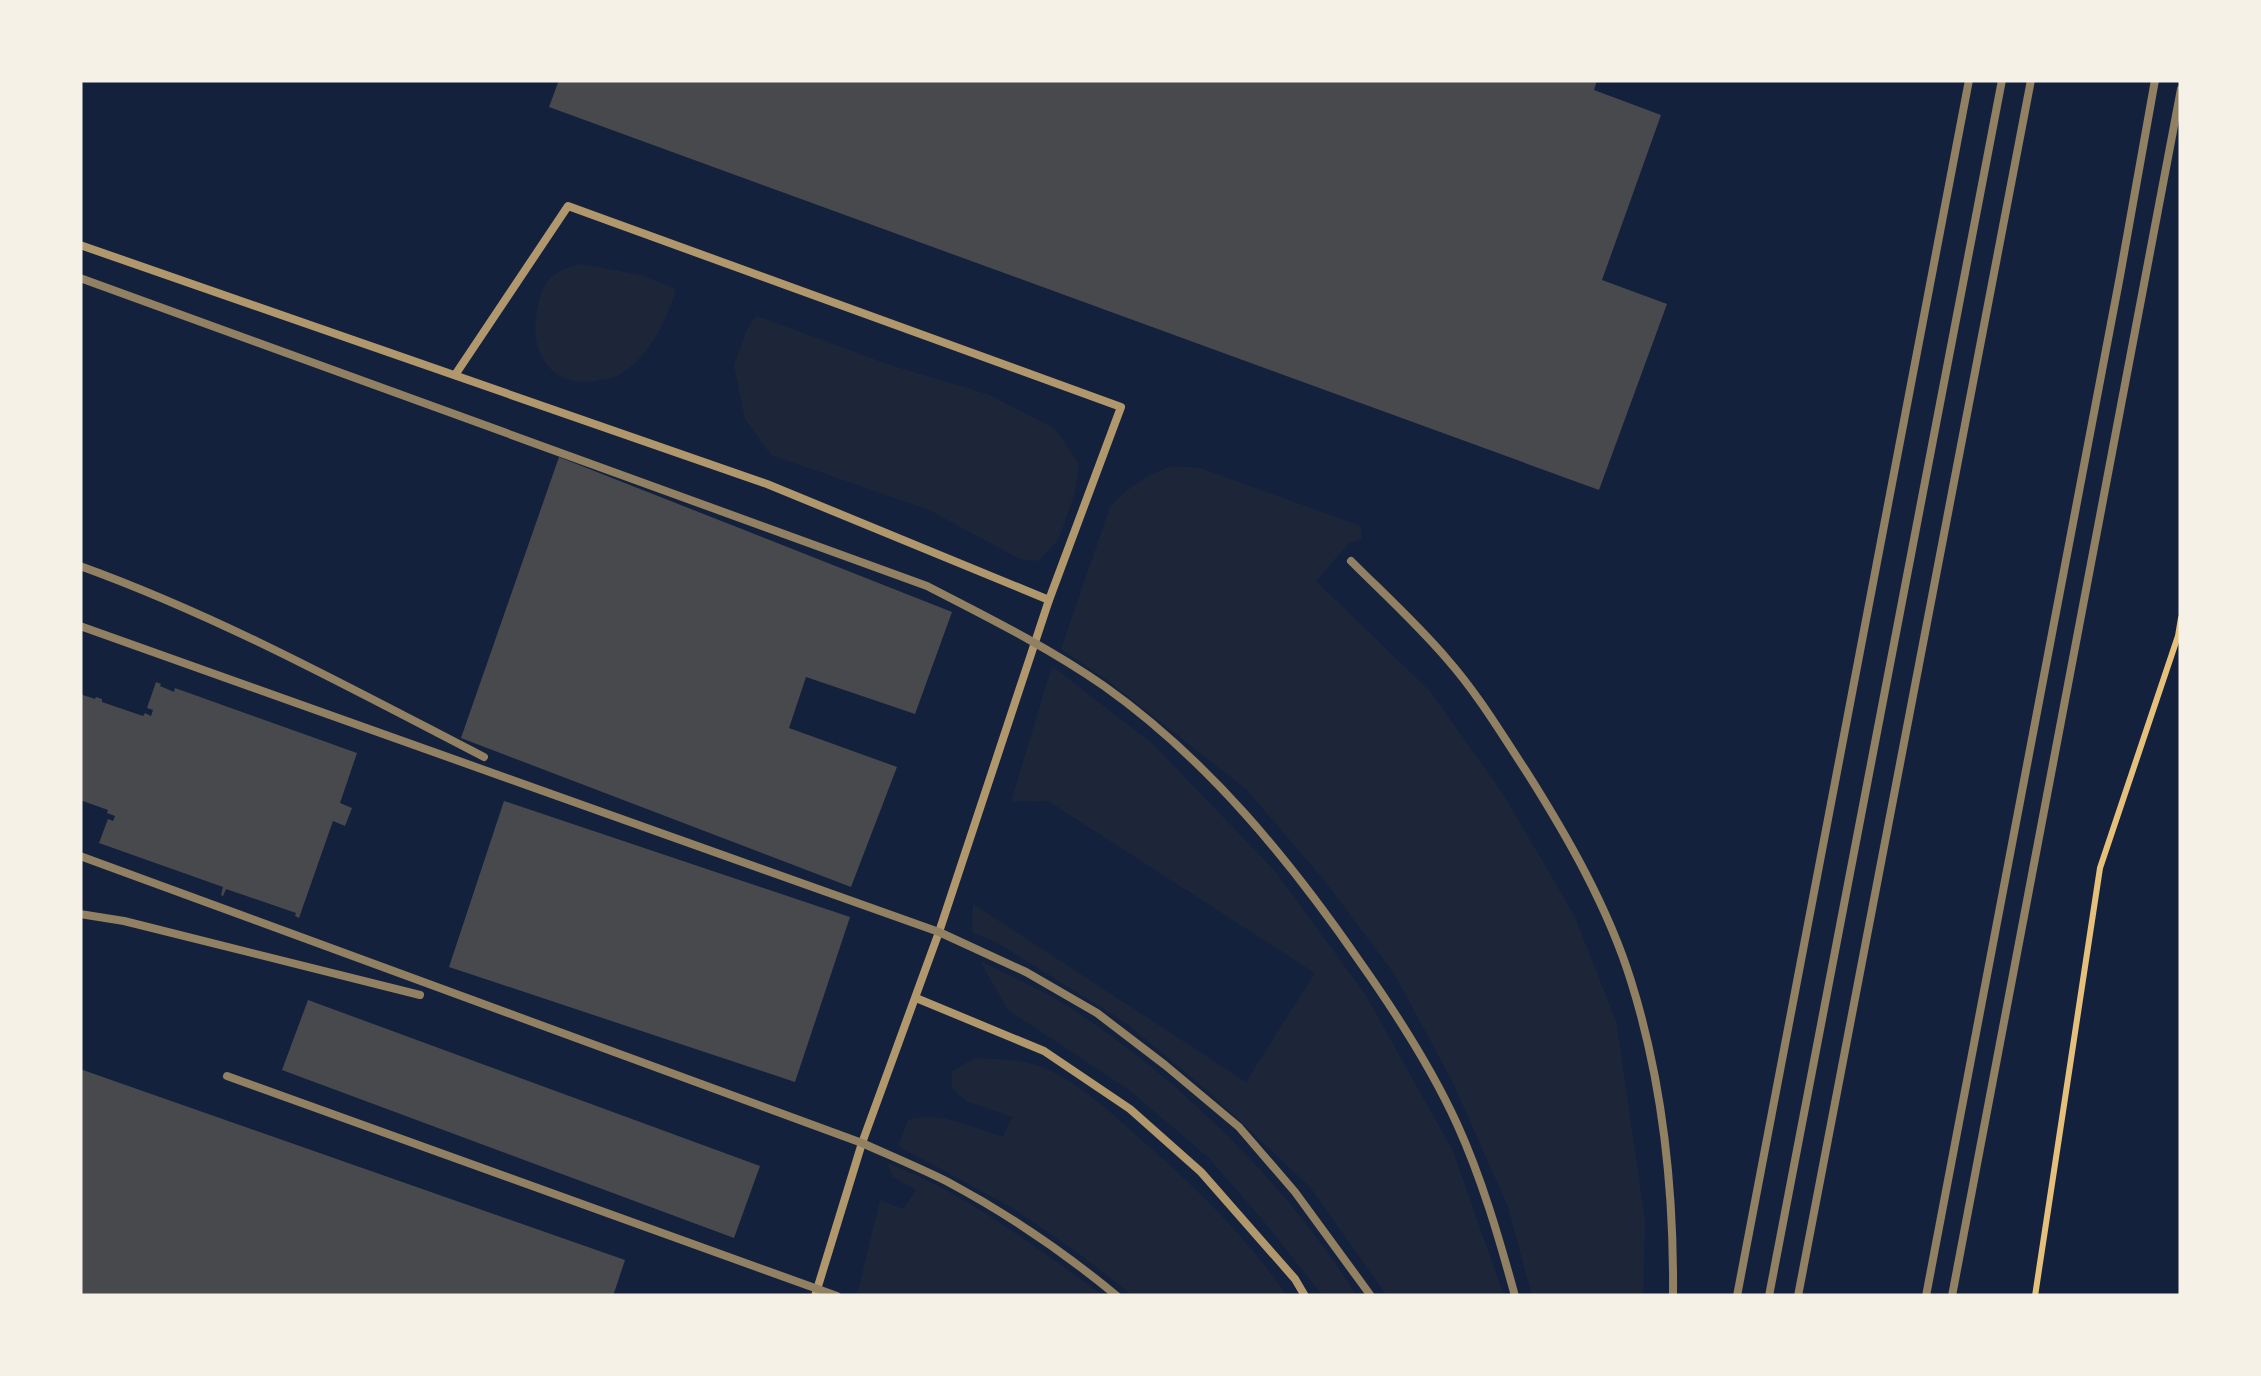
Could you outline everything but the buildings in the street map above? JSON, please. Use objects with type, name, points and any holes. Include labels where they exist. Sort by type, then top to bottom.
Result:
[{"type":"lane","points":[[455,375],[568,206],[1122,407],[1050,600],[916,998],[862,1143],[815,1296]]},
{"type":"lane","points":[[80,246],[768,484],[1050,600]]},
{"type":"lane","points":[[916,998],[1044,1051],[1130,1109],[1201,1172],[1306,1296]]},
{"type":"path","points":[[2035,1296],[2100,868],[2181,618]]},
{"type":"shaded area","points":[[580,264],[641,275],[676,289],[661,327],[646,351],[612,378],[569,380],[548,366],[537,341],[537,311],[545,285],[554,275]]},
{"type":"shaded area","points":[[757,316],[890,365],[990,395],[1055,429],[1079,464],[1075,492],[1059,539],[1038,561],[1020,559],[929,510],[771,455],[745,419],[734,365],[748,327]]},
{"type":"shaded area","points":[[1172,466],[1200,468],[1361,526],[1362,539],[1349,543],[1316,581],[1430,691],[1503,794],[1574,915],[1616,1021],[1645,1220],[1643,1296],[1532,1296],[1508,1207],[1452,1081],[1395,975],[1325,881],[1246,789],[1107,680],[1061,649],[1110,507],[1138,482]]},
{"type":"shaded area","points":[[1052,666],[1154,745],[1275,871],[1365,994],[1453,1151],[1504,1296],[1387,1296],[1310,1187],[1209,1092],[1126,1023],[996,942],[972,932],[973,904],[1246,1082],[1315,973],[1048,801],[1011,802]]},
{"type":"shaded area","points":[[980,961],[1074,1010],[1126,1047],[1201,1110],[1301,1217],[1357,1296],[1323,1296],[1208,1157],[1129,1090],[1008,1010]]},
{"type":"shaded area","points":[[975,1058],[1040,1066],[1094,1099],[1216,1210],[1287,1296],[1133,1296],[1011,1207],[898,1146],[908,1120],[920,1117],[956,1121],[1003,1137],[1012,1117],[966,1101],[952,1088],[952,1071]]},
{"type":"shaded area","points":[[887,1163],[972,1205],[1104,1296],[857,1295],[880,1200],[903,1209],[916,1190],[893,1177]]},
{"type":"railway","points":[[1737,1296],[1969,80]]},
{"type":"railway","points":[[1769,1296],[2002,80]]},
{"type":"railway","points":[[1798,1296],[2031,80]]},
{"type":"railway","points":[[1926,1296],[2155,80]]},
{"type":"railway","points":[[1952,1296],[2181,89]]},
{"type":"railway","points":[[80,278],[927,586],[1039,645],[1104,686],[1177,745],[1244,813],[1305,886],[1387,1001],[1457,1124],[1482,1187],[1515,1296]]},
{"type":"railway","points":[[1351,561],[1436,646],[1479,699],[1556,821],[1611,926],[1642,1019],[1659,1097],[1669,1176],[1673,1296]]},
{"type":"railway","points":[[80,566],[235,631],[484,757]]},
{"type":"railway","points":[[80,626],[939,932],[1026,972],[1097,1013],[1239,1127],[1295,1192],[1371,1296]]},
{"type":"railway","points":[[80,856],[862,1143],[992,1207],[1117,1296]]},
{"type":"railway","points":[[80,914],[124,921],[420,995]]},
{"type":"railway","points":[[227,1076],[837,1296]]}]
